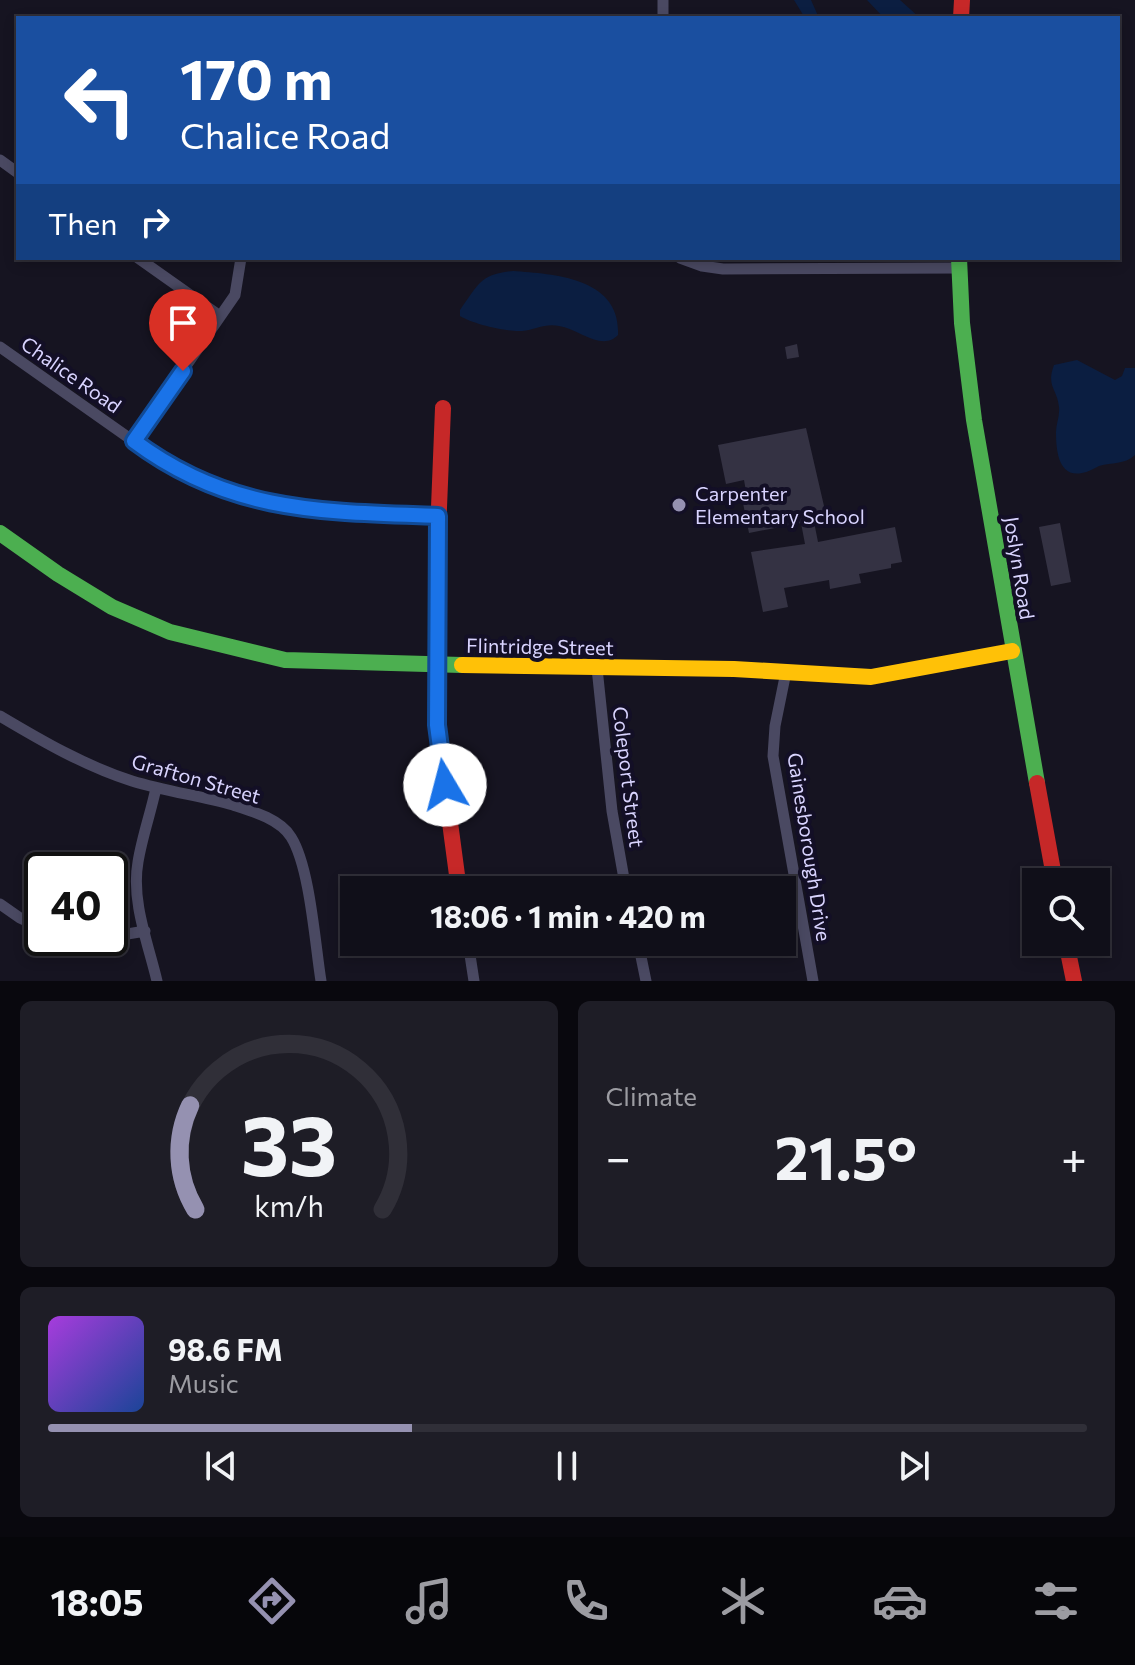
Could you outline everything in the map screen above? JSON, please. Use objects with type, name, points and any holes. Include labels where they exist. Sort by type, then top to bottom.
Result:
[{"type":"street","points":[[141,260],[220,316]]},
{"type":"street","points":[[134,441],[235,295],[241,260]]},
{"type":"street","points":[[686,260],[723,269],[777,263],[959,263]]},
{"type":"street","name":"Joslyn Road","points":[[959,263],[969,391],[1012,651],[1052,868]]},
{"type":"street","name":"Chalice Road","points":[[0,347],[156,457],[205,484],[275,505],[438,516]]},
{"type":"street","points":[[443,408],[438,516],[437,725],[457,876]]},
{"type":"street","name":"Flintridge Street","points":[[0,533],[112,607],[170,632],[285,660],[734,669],[871,677],[1012,651]]},
{"type":"street","name":"Coleport Street","points":[[597,668],[612,811],[624,876]]},
{"type":"street","name":"Gainesborough Drive","points":[[786,672],[775,726],[773,756],[813,981]]},
{"type":"street","name":"Grafton Street","points":[[0,716],[104,771],[156,788],[253,811],[290,835],[302,861],[321,981]]},
{"type":"street","points":[[156,788],[137,863],[139,907],[157,981]]},
{"type":"street","points":[[0,904],[24,920]]},
{"type":"street","points":[[128,934],[145,931]]},
{"type":"street","points":[[470,956],[474,981]]},
{"type":"street","points":[[641,956],[646,981]]},
{"type":"street","points":[[1069,956],[1074,981]]},
{"type":"water","points":[[794,0],[811,0],[818,16],[804,16]]},
{"type":"water","points":[[867,0],[900,0],[918,16],[882,16]]},
{"type":"water","points":[[513,271],[548,274],[597,290],[609,301],[616,316],[618,335],[612,340],[598,340],[554,325],[522,331],[507,330],[481,325],[460,316],[460,310],[481,282],[493,275]]},
{"type":"water","points":[[1077,360],[1115,380],[1122,376],[1125,368],[1135,368],[1135,455],[1084,473],[1068,471],[1060,461],[1056,432],[1059,407],[1051,378],[1054,365]]},
{"type":"building","points":[[797,344],[799,357],[787,359],[785,347]]},
{"type":"building","points":[[806,428],[827,519],[814,522],[818,542],[895,527],[902,562],[891,564],[891,568],[859,574],[861,583],[830,589],[829,580],[784,588],[788,607],[763,612],[751,552],[805,544],[801,523],[749,533],[742,498],[747,497],[744,480],[726,484],[718,445]]},
{"type":"building","points":[[1060,523],[1071,582],[1051,586],[1039,527]]},
{"type":"traffic: fast","points":[[959,260],[962,323],[974,420],[1037,783]]},
{"type":"traffic: fast","points":[[0,533],[112,607],[170,632],[285,660],[462,665]]},
{"type":"traffic: slow","points":[[462,665],[734,669],[871,677],[1012,651]]},
{"type":"traffic: jam","points":[[961,16],[962,0]]},
{"type":"traffic: jam","points":[[443,408],[437,557],[437,725],[457,876]]},
{"type":"traffic: jam","points":[[1037,783],[1052,868]]},
{"type":"traffic: jam","points":[[1069,956],[1074,981]]},
{"type":"place","name":"Carpenter Elementary School","points":[[679,505]]},
{"type":"route","points":[[183,371],[134,441],[156,457],[205,484],[275,505],[438,516],[437,725],[445,785]]}]
